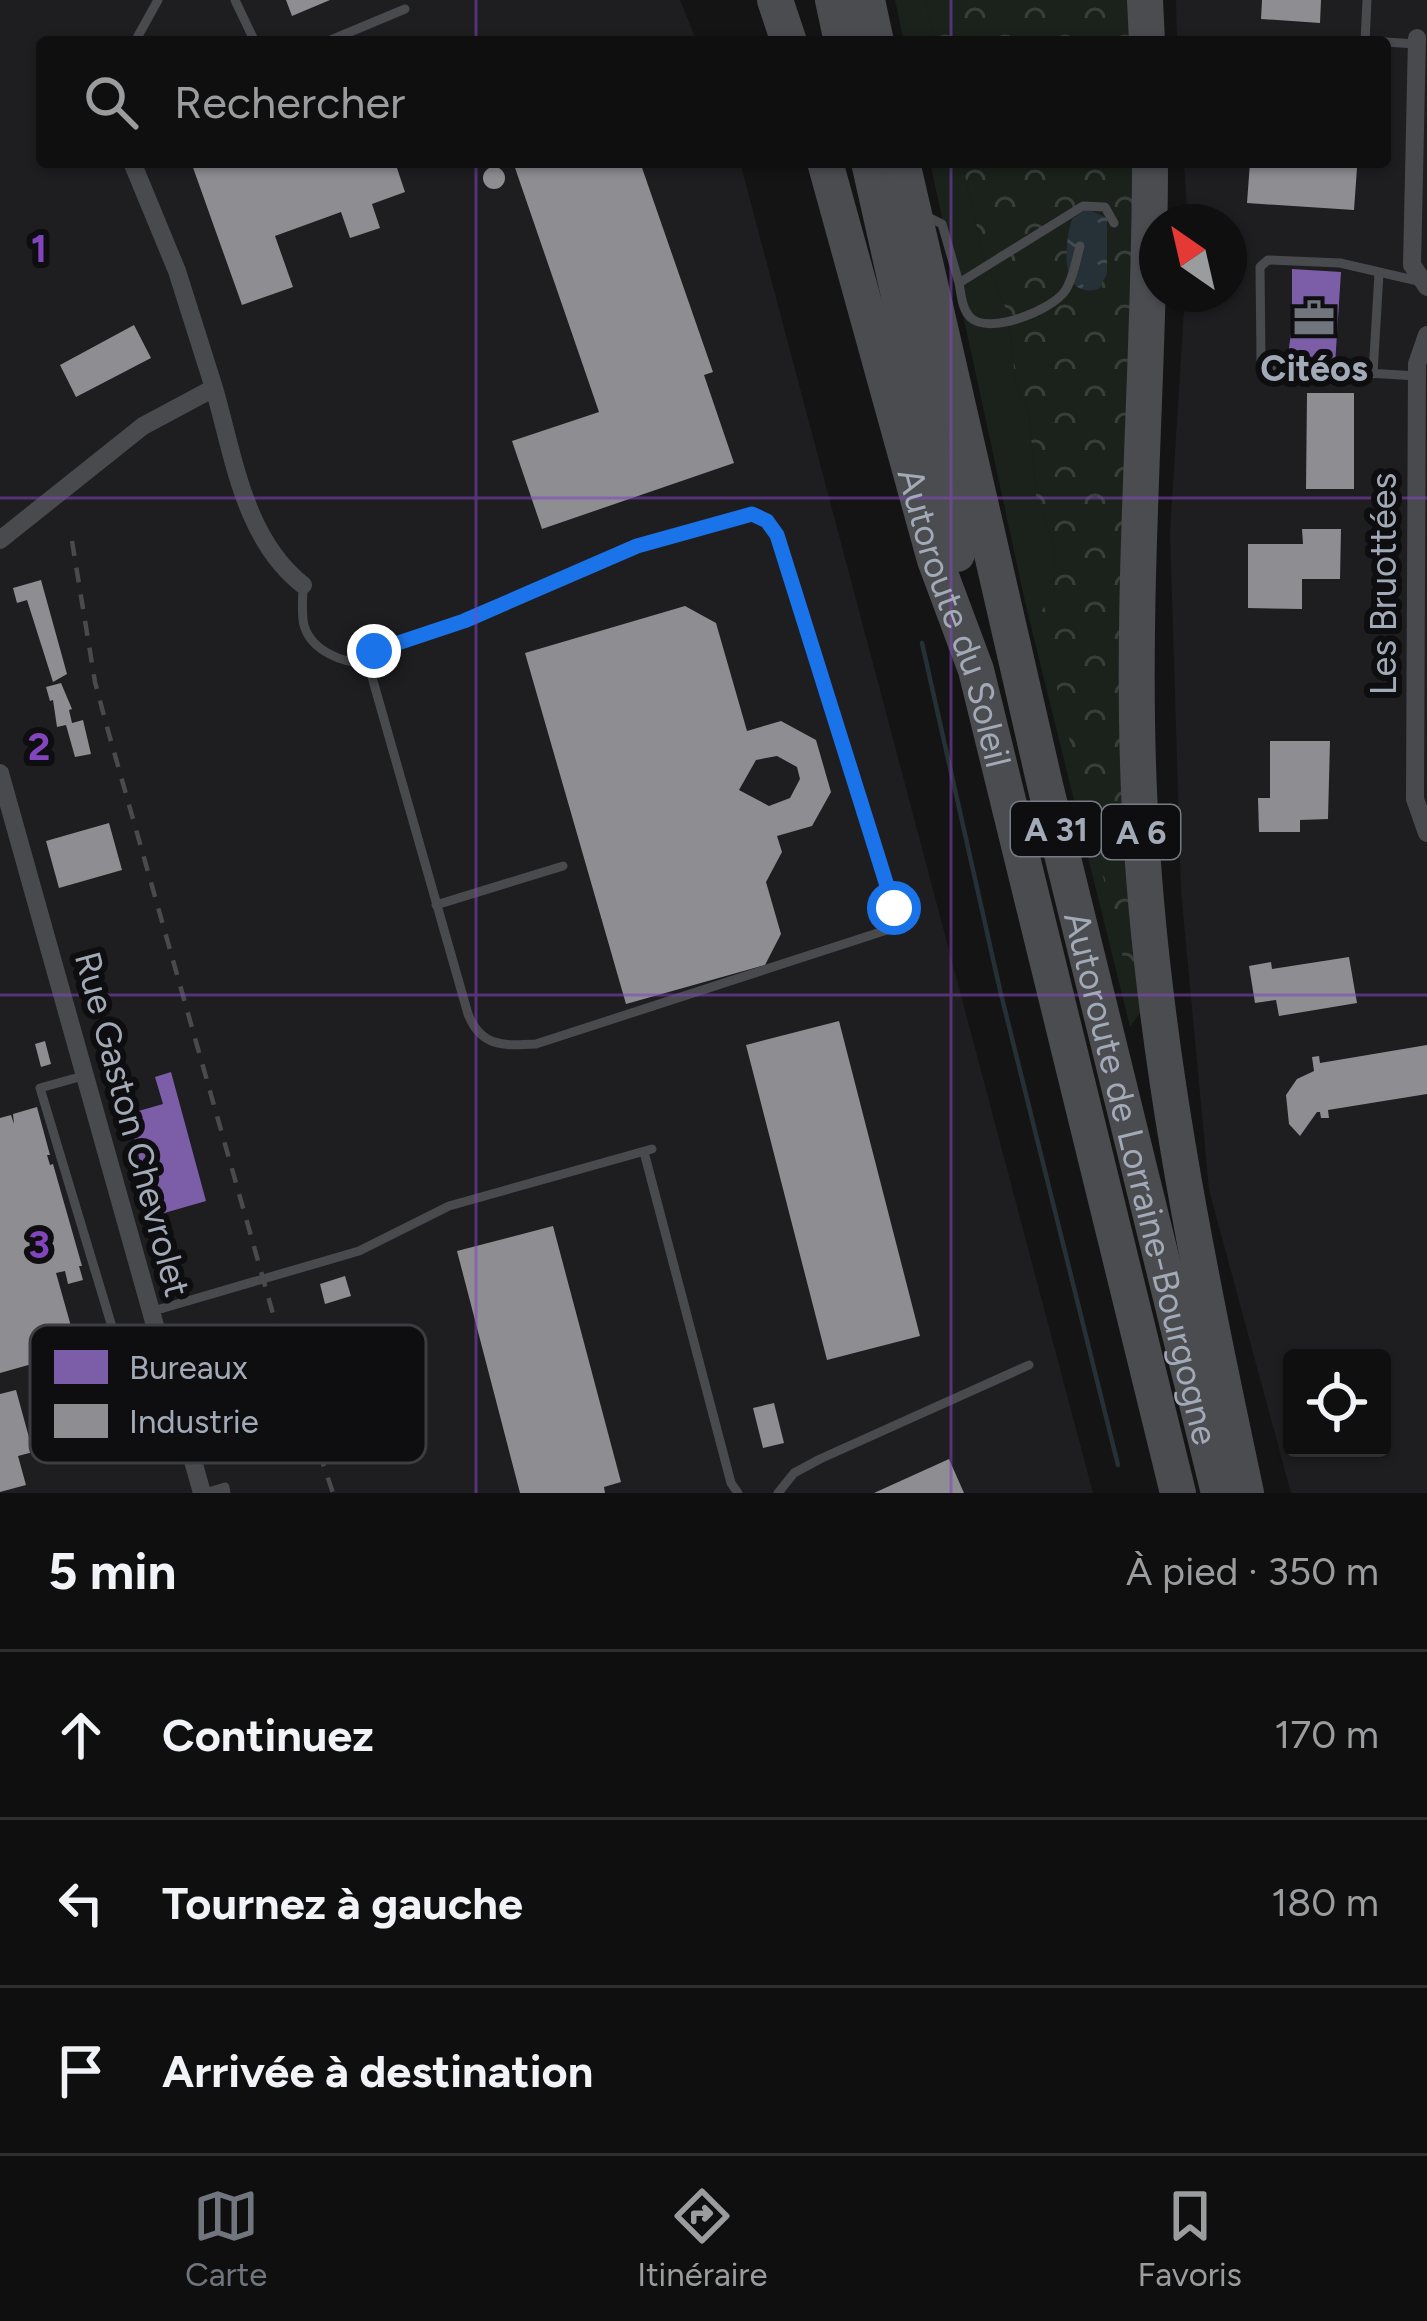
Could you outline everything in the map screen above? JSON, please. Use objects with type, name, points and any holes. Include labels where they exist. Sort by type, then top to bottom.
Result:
[{"type":"highway","points":[[775,0],[787,36]]},
{"type":"highway","points":[[833,0],[841,36]]},
{"type":"highway","points":[[867,0],[875,36]]},
{"type":"highway","points":[[1145,0],[1148,36]]},
{"type":"highway","name":"Autoroute du Soleil","points":[[827,168],[934,560],[976,670],[1178,1493]]},
{"type":"highway","points":[[869,168],[957,554],[976,670]]},
{"type":"highway","name":"Autoroute de Lorraine-Bourgogne","points":[[903,168],[1040,763],[1219,1493]]},
{"type":"highway","name":"A 6","points":[[1150,168],[1137,632],[1142,852],[1174,1117],[1246,1493]]},
{"type":"street","points":[[1416,41],[1412,265],[1425,284]]},
{"type":"street","points":[[134,168],[177,271],[253,521],[276,563],[303,585]]},
{"type":"street","name":"Les Bruottées","points":[[1427,334],[1417,376],[1414,799],[1427,833]]},
{"type":"street","points":[[0,540],[143,426],[214,388]]},
{"type":"street","name":"Rue Gaston Chevrolet","points":[[0,773],[154,1325]]},
{"type":"street","name":"Rue Gaston Chevrolet","points":[[193,1463],[203,1493]]},
{"type":"lane","points":[[138,36],[158,0]]},
{"type":"lane","points":[[236,0],[252,36]]},
{"type":"lane","points":[[1365,36],[1367,0]]},
{"type":"lane","points":[[341,36],[405,10]]},
{"type":"lane","points":[[1391,42],[1416,41]]},
{"type":"lane","points":[[959,283],[1083,206],[1106,206],[1114,223]]},
{"type":"lane","points":[[912,208],[943,224],[966,312],[976,322],[1034,314],[1054,304],[1065,291],[1080,246]]},
{"type":"lane","points":[[1417,376],[1269,368],[1261,360],[1261,267],[1268,260],[1340,263],[1425,284]]},
{"type":"lane","points":[[1373,374],[1379,273]]},
{"type":"lane","points":[[752,514],[767,521],[777,535],[894,908],[893,920],[887,930],[536,1044],[502,1046],[484,1040],[474,1029],[368,663],[374,651],[388,644],[464,621],[637,546],[752,514]]},
{"type":"lane","points":[[303,585],[305,628],[313,640],[348,664],[368,663]]},
{"type":"lane","points":[[436,904],[562,866]]},
{"type":"lane","points":[[86,1075],[40,1088],[112,1325]]},
{"type":"lane","points":[[150,1312],[359,1251],[449,1206],[648,1150],[731,1483],[738,1493]]},
{"type":"lane","points":[[778,1493],[794,1473],[820,1459],[1029,1365]]},
{"type":"lane","points":[[203,1493],[225,1487],[226,1493]]},
{"type":"shaded area","points":[[0,0],[680,0],[695,36],[36,36],[36,168],[742,168],[1093,1493],[0,1493]]},
{"type":"shaded area","points":[[1176,0],[1427,0],[1427,1493],[1291,1493],[1209,1190],[1181,891],[1170,532],[1184,312],[1247,312],[1247,204],[1187,204],[1184,168],[1391,168],[1391,36],[1177,36]]},
{"type":"green space","points":[[895,0],[925,0],[934,36],[903,36]]},
{"type":"green space","points":[[925,0],[1129,0],[1131,36],[934,36]]},
{"type":"green space","points":[[931,168],[963,168],[984,258],[1008,314],[1016,386],[1029,413],[1036,496],[1055,550],[1053,594],[1040,616],[1124,961],[1138,961],[1140,1013],[1130,1027],[1025,602]]},
{"type":"green space","points":[[963,168],[1137,168],[1138,961],[1124,962],[1039,615],[1053,594],[1055,550],[1036,496],[1029,413],[1016,386],[1008,314],[984,258]]},
{"type":"water","points":[[1087,209],[1107,218],[1107,274],[1099,289],[1086,290],[1071,279],[1066,255],[1072,219]]},
{"type":"building: Bureaux","points":[[1292,269],[1341,272],[1335,365],[1287,362]]},
{"type":"building: Bureaux","points":[[171,1072],[206,1201],[154,1216],[128,1114],[163,1104],[155,1077]]},
{"type":"building: Industrie","points":[[286,0],[330,0],[292,16]]},
{"type":"building: Industrie","points":[[1262,0],[1321,0],[1320,23],[1261,19]]},
{"type":"building: Industrie","points":[[193,168],[397,168],[405,192],[372,204],[380,228],[350,238],[341,212],[275,236],[293,287],[242,305]]},
{"type":"building: Industrie","points":[[515,168],[642,168],[713,372],[704,375],[734,463],[542,529],[512,441],[599,412]]},
{"type":"building: Industrie","points":[[1250,168],[1357,168],[1354,210],[1247,203]]},
{"type":"building: Industrie","points":[[486,170],[502,170],[502,186],[486,186]]},
{"type":"building: Industrie","points":[[134,325],[151,358],[76,397],[60,365]]},
{"type":"building: Industrie","points":[[1307,393],[1354,393],[1354,489],[1306,489]]},
{"type":"building: Industrie","points":[[1302,529],[1341,529],[1340,579],[1302,579],[1302,609],[1248,608],[1248,544],[1303,544]]},
{"type":"building: Industrie","points":[[41,580],[67,674],[53,682],[27,600],[17,603],[13,588]]},
{"type":"building: Industrie","points":[[685,606],[716,623],[747,731],[781,721],[816,740],[831,792],[812,826],[777,836],[782,852],[766,882],[781,934],[765,965],[626,1004],[525,653]],"holes":[[[777,756],[797,767],[800,779],[790,798],[769,806],[739,790],[756,760]]]},
{"type":"building: Industrie","points":[[61,683],[72,709],[72,723],[83,720],[91,754],[75,757],[66,725],[57,727],[46,687]]},
{"type":"building: Industrie","points":[[1270,741],[1330,741],[1328,819],[1300,820],[1300,832],[1259,832],[1258,798],[1270,798]]},
{"type":"building: Industrie","points":[[109,823],[122,870],[59,888],[46,841]]},
{"type":"building: Industrie","points":[[1349,957],[1357,1003],[1279,1016],[1276,1000],[1255,1003],[1249,966],[1271,962],[1272,969]]},
{"type":"building: Industrie","points":[[839,1021],[920,1336],[827,1360],[746,1045]]},
{"type":"building: Industrie","points":[[45,1041],[51,1064],[41,1067],[35,1044]]},
{"type":"building: Industrie","points":[[1427,1045],[1427,1094],[1328,1110],[1329,1118],[1317,1112],[1300,1136],[1289,1124],[1286,1095],[1297,1079],[1314,1071],[1312,1057],[1319,1056],[1320,1063]]},
{"type":"building: Industrie","points":[[37,1107],[83,1280],[68,1284],[65,1271],[56,1273],[71,1325],[30,1325],[30,1365],[0,1373],[0,1118],[11,1115],[14,1124],[13,1114]]},
{"type":"building: Industrie","points":[[553,1226],[621,1482],[604,1487],[605,1493],[520,1493],[457,1251]]},
{"type":"building: Industrie","points":[[345,1276],[351,1296],[325,1304],[320,1284]]},
{"type":"building: Industrie","points":[[16,1390],[30,1453],[18,1456],[26,1485],[0,1492],[0,1394]]},
{"type":"building: Industrie","points":[[774,1403],[784,1443],[763,1448],[753,1408]]},
{"type":"building: Industrie","points":[[949,1459],[964,1493],[874,1493]]},
{"type":"waterway","points":[[922,643],[1000,990],[1118,1465]]},
{"type":"railway","points":[[72,541],[95,682],[276,1325]]},
{"type":"railway","points":[[323,1463],[333,1493]]},
{"type":"place","name":"Citéos","points":[[1314,318]]},
{"type":"route","points":[[374,651],[464,621],[637,546],[752,514],[767,521],[777,535],[894,908]]}]
